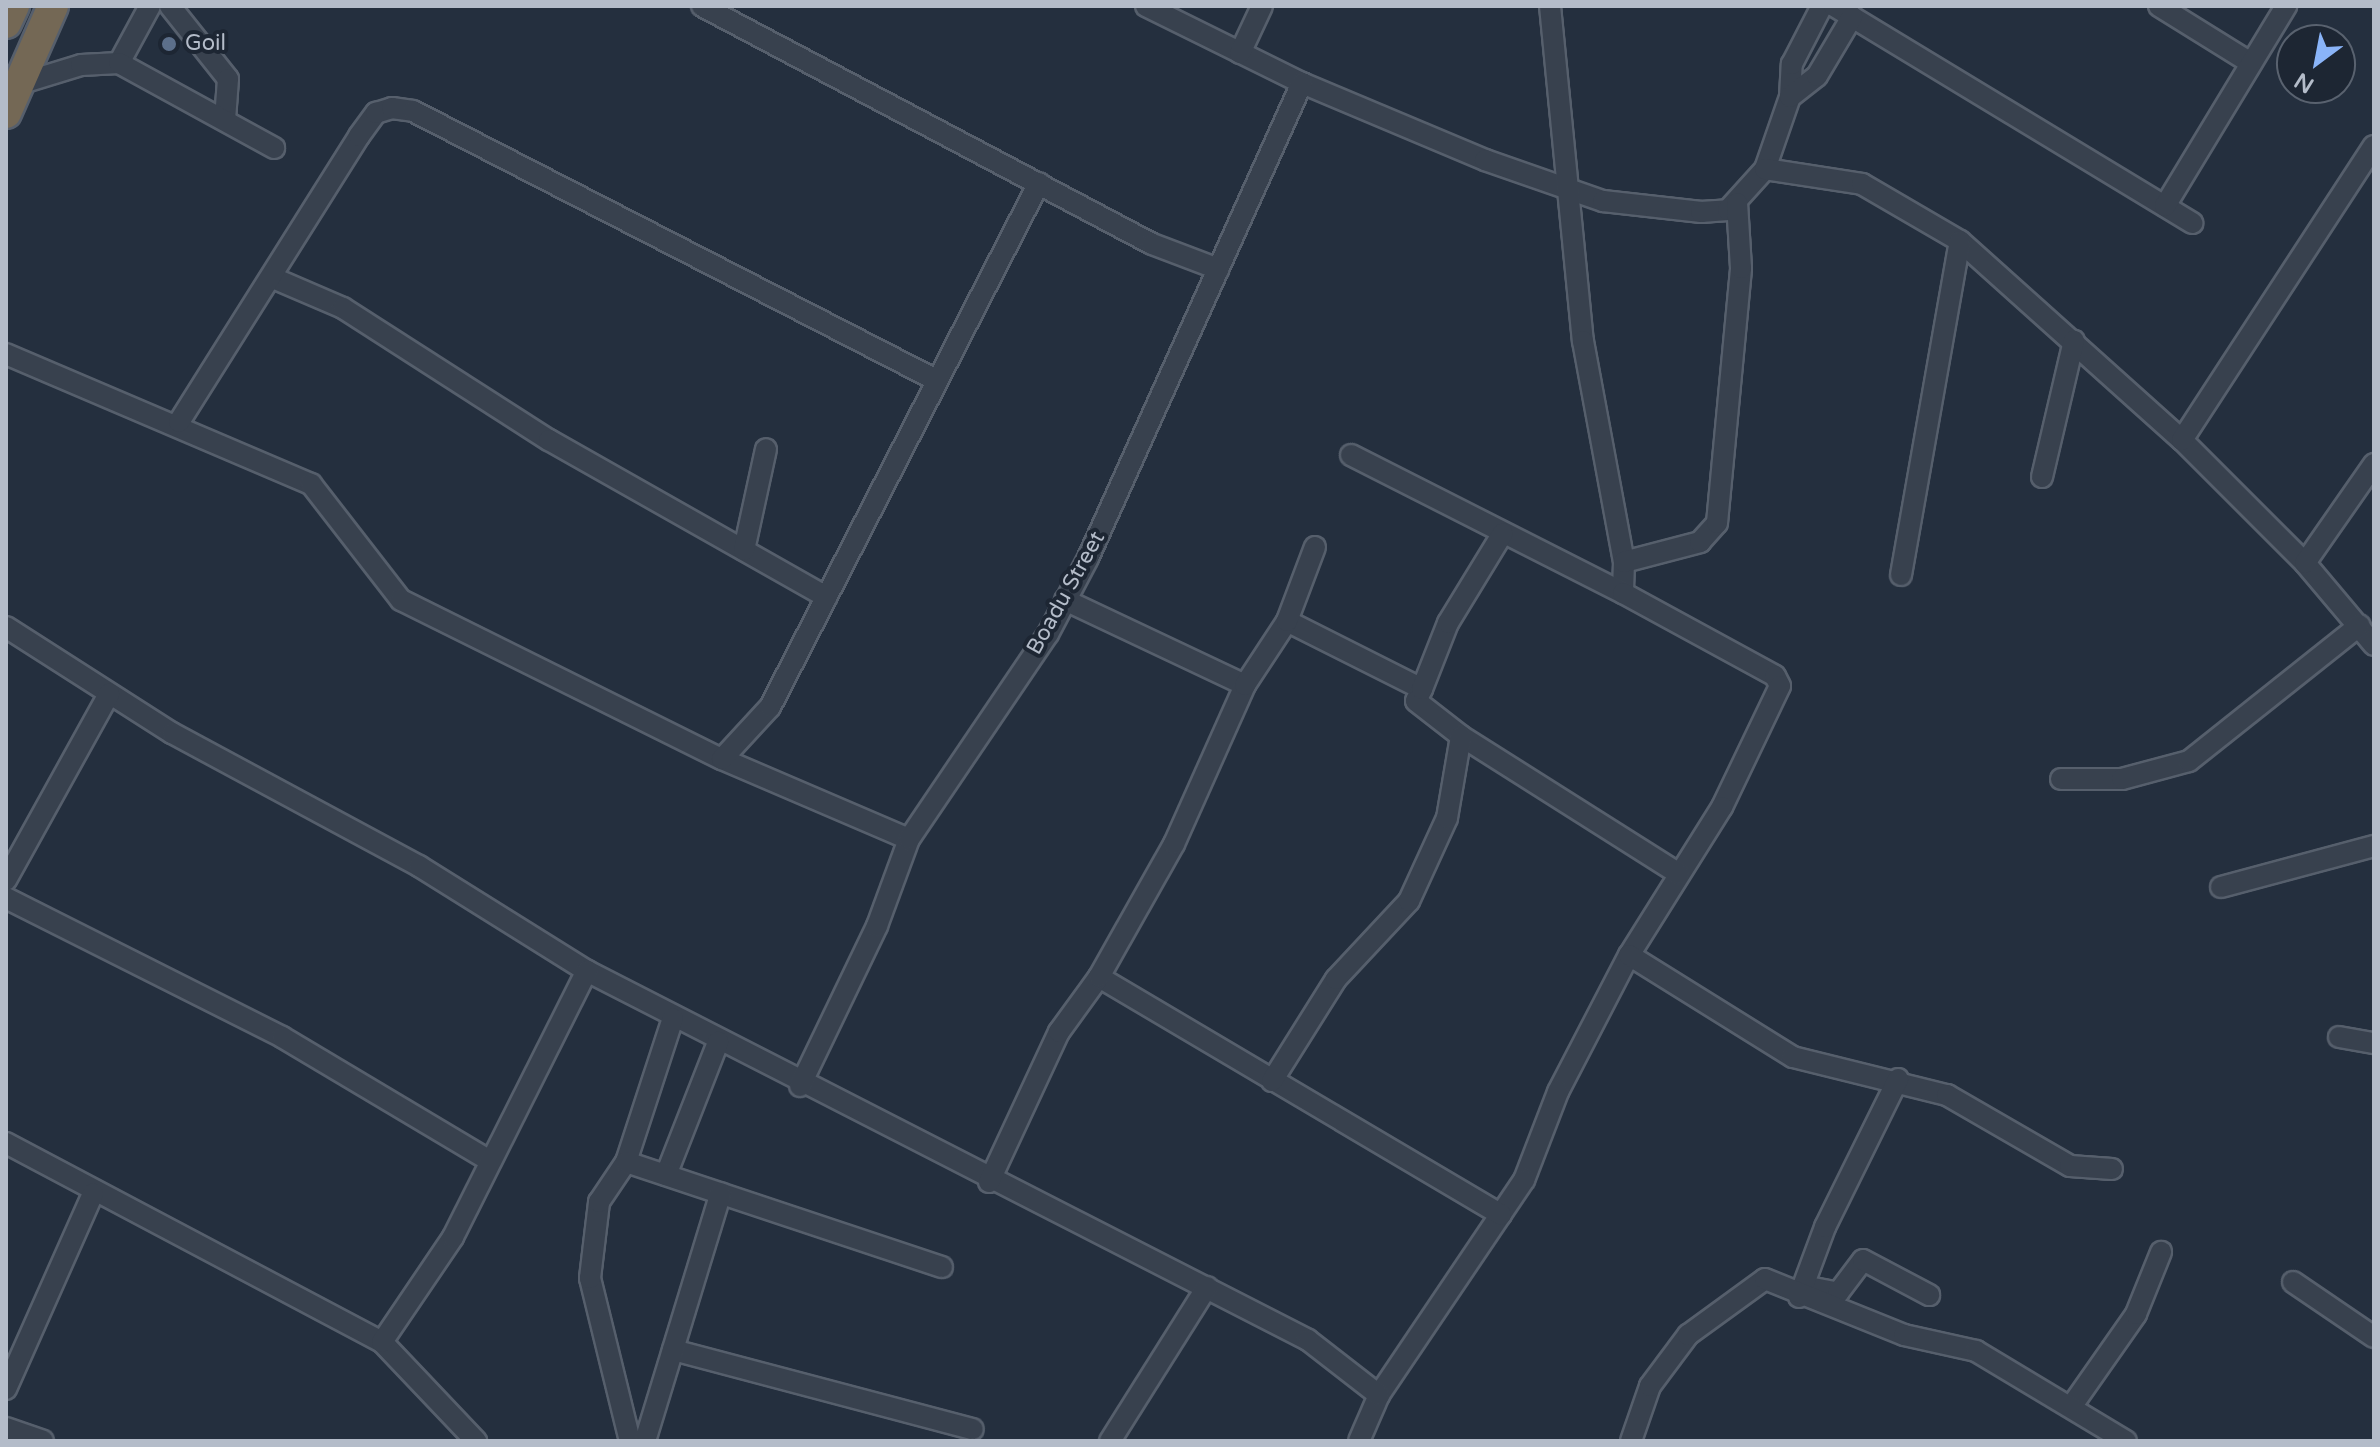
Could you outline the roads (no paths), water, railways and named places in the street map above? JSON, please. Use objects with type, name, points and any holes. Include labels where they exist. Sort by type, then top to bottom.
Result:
[{"type":"highway","points":[[6,23],[14,6]]},
{"type":"highway","points":[[6,113],[53,6]]},
{"type":"street","points":[[119,63],[150,6]]},
{"type":"street","points":[[170,6],[228,79],[225,120]]},
{"type":"street","points":[[702,6],[1152,244],[1218,269]]},
{"type":"street","points":[[1146,6],[1302,83],[1565,189],[1603,201],[1701,212],[1737,203],[1765,169],[1790,97],[1792,64],[1822,6]]},
{"type":"street","points":[[1240,53],[1262,6]]},
{"type":"street","points":[[1550,6],[1565,189],[1583,341],[1624,562],[1623,593]]},
{"type":"street","points":[[2159,6],[2251,63]]},
{"type":"street","points":[[2165,206],[2286,6]]},
{"type":"street","points":[[1790,97],[1817,76],[1843,11],[2193,223]]},
{"type":"street","points":[[19,84],[81,65],[119,63],[274,148]]},
{"type":"street","name":"Boadu Street","points":[[800,1086],[877,926],[909,839],[1065,600],[1302,83]]},
{"type":"street","points":[[179,422],[376,113],[413,111],[936,380]]},
{"type":"street","points":[[2182,440],[2374,146]]},
{"type":"street","points":[[1765,169],[1862,184],[1960,241],[2182,440],[2305,563],[2374,645]]},
{"type":"street","points":[[722,759],[762,721],[1039,183]]},
{"type":"street","points":[[1624,562],[1700,542],[1717,523],[1741,268],[1737,203]]},
{"type":"street","points":[[1901,575],[1960,241]]},
{"type":"street","points":[[273,278],[343,308],[549,440],[827,597]]},
{"type":"street","points":[[2042,477],[2074,341]]},
{"type":"street","points":[[6,354],[179,422],[311,484],[401,600],[722,759],[909,839]]},
{"type":"street","points":[[744,550],[766,449]]},
{"type":"street","points":[[1351,455],[1623,593],[1775,676],[1780,686],[1722,807],[1629,955],[1501,1215],[1379,1395],[1359,1441]]},
{"type":"street","points":[[2305,563],[2374,464]]},
{"type":"street","points":[[1503,533],[1448,623],[1416,701],[1461,736],[1679,874]]},
{"type":"street","points":[[989,1182],[1059,1032],[1099,977],[1174,844],[1245,685],[1287,621],[1315,547]]},
{"type":"street","points":[[1065,600],[1245,685]]},
{"type":"street","points":[[1287,621],[1422,689]]},
{"type":"street","points":[[2061,779],[2122,779],[2189,761],[2360,625]]},
{"type":"street","points":[[6,627],[109,694],[419,866],[587,971],[800,1086],[1308,1340],[1379,1395]]},
{"type":"street","points":[[6,880],[109,694]]},
{"type":"street","points":[[1272,1081],[1336,979],[1409,901],[1447,818],[1461,736]]},
{"type":"street","points":[[2221,887],[2374,846]]},
{"type":"street","points":[[6,898],[282,1037],[490,1161]]},
{"type":"street","points":[[1629,955],[1793,1057],[1898,1079],[1947,1095],[2070,1166],[2112,1169]]},
{"type":"street","points":[[382,1342],[453,1237],[587,971]]},
{"type":"street","points":[[1099,977],[1501,1215]]},
{"type":"street","points":[[630,1441],[590,1278],[599,1202],[626,1162],[673,1018]]},
{"type":"street","points":[[2339,1037],[2374,1043]]},
{"type":"street","points":[[666,1175],[718,1042]]},
{"type":"street","points":[[1801,1291],[1898,1079]]},
{"type":"street","points":[[6,1143],[93,1194],[209,1244],[382,1342],[476,1441]]},
{"type":"street","points":[[626,1162],[942,1267]]},
{"type":"street","points":[[645,1441],[721,1193]]},
{"type":"street","points":[[6,1389],[93,1194]]},
{"type":"street","points":[[2071,1407],[2136,1314],[2161,1252]]},
{"type":"street","points":[[1801,1291],[1838,1293],[1863,1260],[1929,1295]]},
{"type":"street","points":[[1640,1438],[1650,1386],[1688,1335],[1733,1297],[1765,1279],[1976,1351],[2126,1441]]},
{"type":"street","points":[[2293,1282],[2374,1337]]},
{"type":"street","points":[[1110,1441],[1207,1287]]},
{"type":"street","points":[[673,1350],[973,1429]]},
{"type":"street","points":[[6,1428],[43,1441]]},
{"type":"place","name":"Goil","points":[[169,44]]}]
